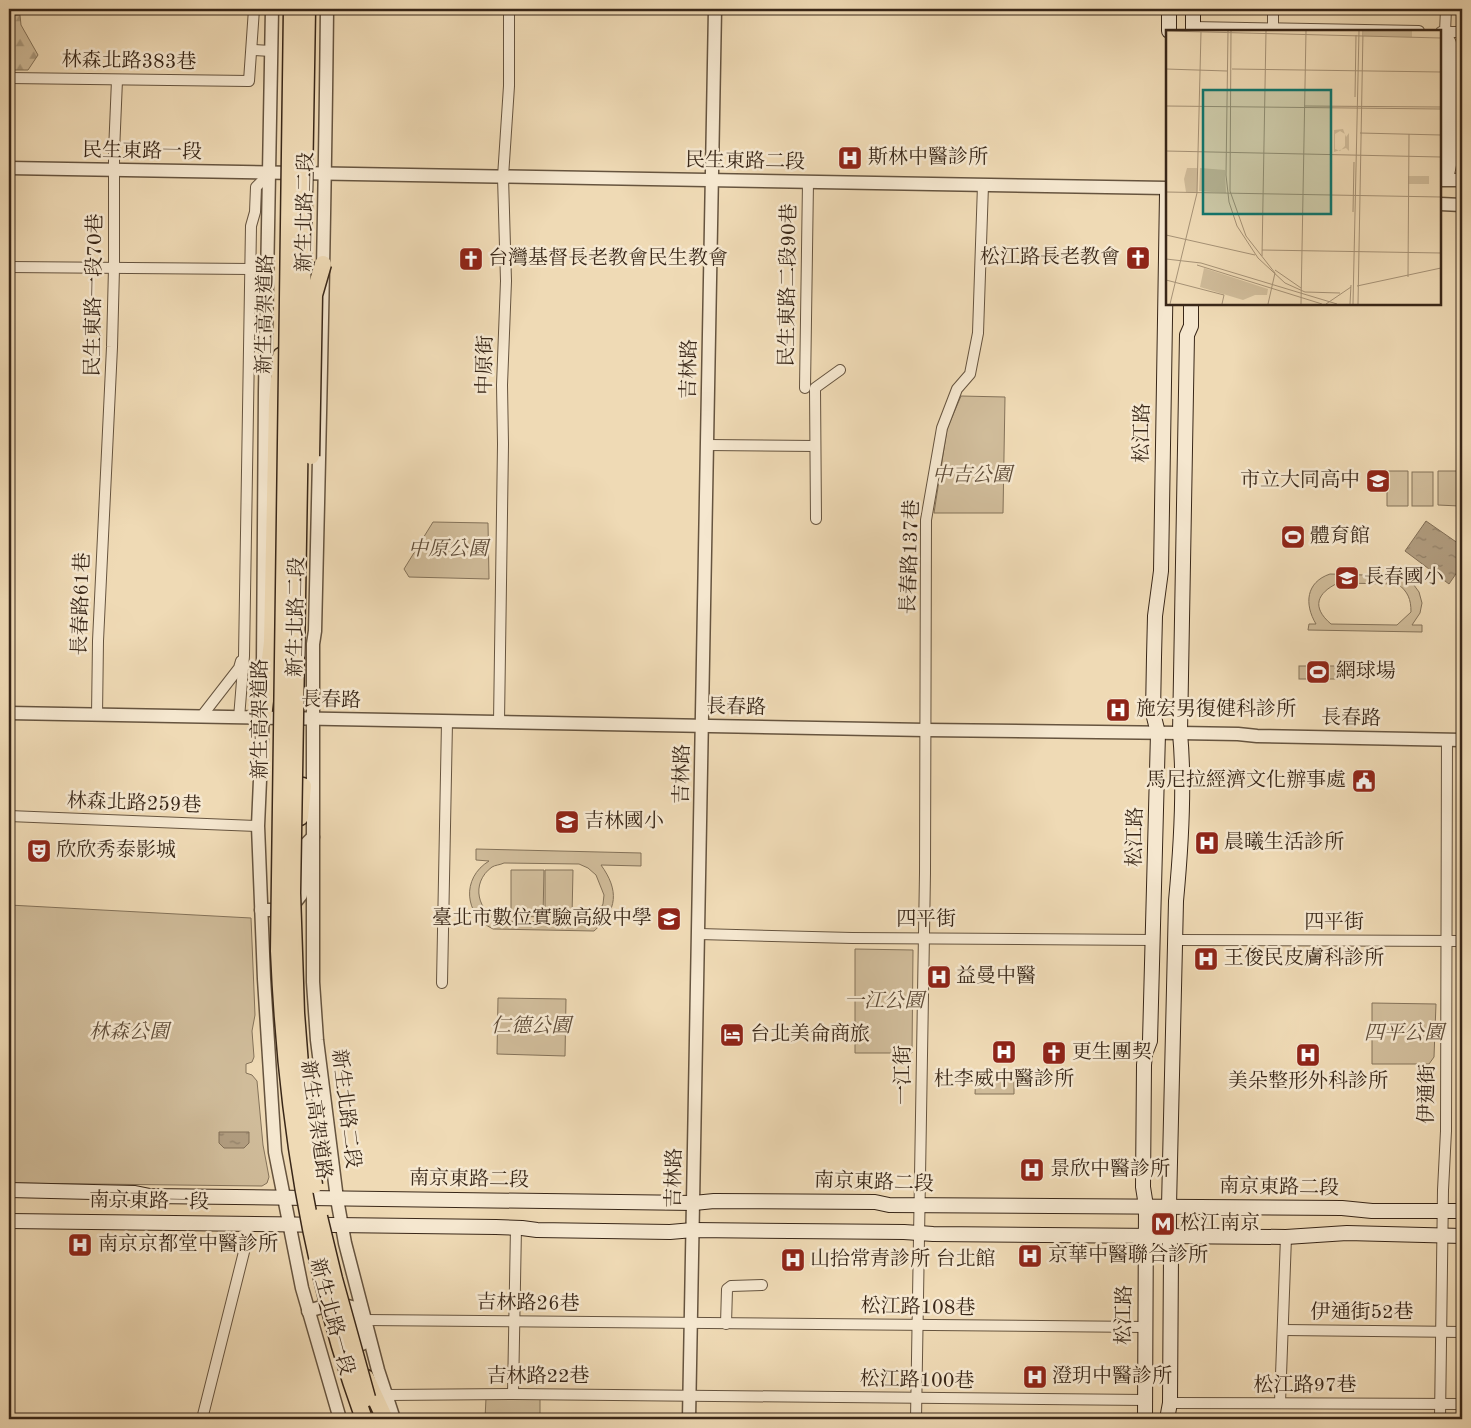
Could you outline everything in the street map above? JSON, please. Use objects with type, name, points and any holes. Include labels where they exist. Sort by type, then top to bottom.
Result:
[{"type":"highway","name":"新生高架道路","points":[[292,9],[279,951],[281,1006],[288,1089],[303,1188],[315,1249],[350,1362],[374,1419]]},
{"type":"highway","name":"新生高架道路","points":[[307,9],[290,902],[296,1013],[311,1168],[350,1362],[364,1419]]},
{"type":"highway","points":[[290,902],[303,786],[314,295],[323,264]]},
{"type":"highway","points":[[263,718],[272,642],[277,402],[288,273]]},
{"type":"highway","points":[[350,1362],[391,1419]]},
{"type":"highway","points":[[350,1362],[358,1419]]},
{"type":"main road","points":[[1169,9],[1169,30]]},
{"type":"main road","points":[[1193,9],[1193,29]]},
{"type":"main road","name":"松江路","points":[[1145,1419],[1146,1206],[1142,1187],[1144,1065],[1145,1054],[1150,1041],[1153,940],[1158,733],[1153,714],[1153,701],[1155,616],[1161,571],[1166,257]]},
{"type":"main road","points":[[1167,1419],[1170,1403],[1171,1254],[1169,1206],[1182,756],[1180,733],[1188,334],[1191,305]]},
{"type":"main road","name":"南京東路一段","points":[[9,1190],[134,1193],[150,1196],[285,1198]]},
{"type":"main road","name":"南京東路二段","points":[[285,1198],[694,1203],[714,1200],[875,1202],[889,1205],[1169,1206],[1342,1208],[1372,1211],[1462,1211]]},
{"type":"main road","name":"南京東路一段","points":[[9,1220],[290,1224]]},
{"type":"main road","points":[[290,1224],[670,1232],[693,1230],[919,1232],[933,1234],[1286,1238],[1347,1234],[1462,1236]]},
{"type":"street","points":[[254,9],[252,50],[271,51]]},
{"type":"street","name":"新生北路二段","points":[[272,9],[272,173],[265,411],[263,718],[258,826],[268,1059],[275,1152],[290,1224]]},
{"type":"street","name":"新生北路二段","points":[[326,9],[323,264],[315,631],[313,644],[315,1006],[330,1148],[342,1225]]},
{"type":"street","name":"中原街","points":[[498,722],[504,444],[502,384],[506,281],[503,177],[509,86],[509,9]]},
{"type":"street","name":"吉林路","points":[[689,1419],[715,9]]},
{"type":"street","points":[[1273,28],[1274,9]]},
{"type":"street","points":[[1446,9],[1441,43],[1445,118],[1444,180],[1462,180]]},
{"type":"street","points":[[1193,29],[1370,30]]},
{"type":"street","points":[[1442,32],[1462,32]]},
{"type":"street","name":"林森北路383巷","points":[[9,78],[249,81],[252,50]]},
{"type":"street","name":"民生東路一段70巷","points":[[104,495],[114,268],[114,170],[117,80]]},
{"type":"street","points":[[1445,118],[1462,118]]},
{"type":"street","name":"民生東路一段","points":[[9,168],[324,174]]},
{"type":"street","name":"新生北路二段","points":[[239,718],[244,656],[252,226],[256,187],[272,173]]},
{"type":"street","name":"民生東路二段","points":[[324,174],[1166,188]]},
{"type":"street","name":"民生東路二段90巷","points":[[805,388],[808,182]]},
{"type":"street","name":"長春路137巷","points":[[926,730],[926,520],[942,428],[957,389],[970,374],[978,333],[983,185]]},
{"type":"street","points":[[1441,204],[1462,205]]},
{"type":"street","points":[[9,267],[251,269]]},
{"type":"street","points":[[816,519],[815,388],[840,370]]},
{"type":"street","points":[[708,445],[815,446]]},
{"type":"street","name":"長春路61巷","points":[[97,715],[104,495]]},
{"type":"street","name":"新生北路二段","points":[[201,717],[239,668],[244,656]]},
{"type":"street","name":"長春路","points":[[9,713],[447,722],[1180,733],[1462,740]]},
{"type":"street","points":[[442,983],[447,722]]},
{"type":"street","name":"一江街","points":[[916,1419],[922,1126],[926,730]]},
{"type":"street","name":"伊通街","points":[[1440,1419],[1442,1235],[1446,1131],[1447,739]]},
{"type":"street","name":"林森北路259巷","points":[[9,816],[258,826]]},
{"type":"street","points":[[261,910],[290,902],[301,895],[301,849],[313,837]]},
{"type":"street","name":"四平街","points":[[699,934],[852,938],[1153,940]]},
{"type":"street","name":"四平街","points":[[1176,940],[1462,941]]},
{"type":"street","points":[[268,1059],[295,1058],[311,1063],[319,1131],[330,1148]]},
{"type":"street","points":[[202,1419],[246,1240],[246,1224]]},
{"type":"street","name":"新生北路一段","points":[[290,1224],[302,1288],[340,1419]]},
{"type":"street","name":"新生北路一段","points":[[342,1225],[391,1419]]},
{"type":"street","points":[[513,1394],[516,1228]]},
{"type":"street","points":[[1280,1403],[1286,1238]]},
{"type":"street","points":[[726,1324],[727,1289],[731,1286],[762,1285]]},
{"type":"street","points":[[308,1311],[336,1303],[352,1307],[365,1355],[378,1370]]},
{"type":"street","name":"吉林路26巷","points":[[365,1320],[691,1323]]},
{"type":"street","name":"松江路108巷","points":[[691,1323],[1145,1327]]},
{"type":"street","name":"伊通街52巷","points":[[1284,1330],[1462,1332]]},
{"type":"street","name":"吉林路22巷","points":[[386,1395],[690,1396]]},
{"type":"street","name":"松江路100巷","points":[[690,1396],[1145,1400]]},
{"type":"street","name":"松江路97巷","points":[[1170,1403],[1462,1404]]},
{"type":"green space","points":[[20,15],[21,25],[38,55],[28,70],[9,70],[9,16]]},
{"type":"green space","name":"中吉公園","points":[[961,396],[1005,397],[1003,513],[934,513],[947,429]]},
{"type":"green space","points":[[1387,471],[1408,471],[1408,506],[1387,506]]},
{"type":"green space","points":[[1438,471],[1459,471],[1459,501],[1462,501],[1461,529],[1459,506],[1438,505]]},
{"type":"green space","points":[[1412,472],[1433,472],[1433,506],[1412,506]]},
{"type":"green space","name":"中原公園","points":[[433,522],[488,523],[489,579],[409,577],[404,569]]},
{"type":"green space","points":[[1330,574],[1400,576],[1411,581],[1419,592],[1422,603],[1420,613],[1412,625],[1422,625],[1422,632],[1308,630],[1309,624],[1316,624],[1310,609],[1310,594],[1316,582]],"holes":[[[1338,583],[1398,584],[1408,596],[1411,612],[1397,625],[1331,624],[1325,618],[1319,606],[1319,601],[1325,591]]]},
{"type":"green space","name":"網球場","points":[[1299,666],[1336,666],[1336,679],[1299,679]]},
{"type":"green space","points":[[476,849],[641,853],[641,866],[601,865],[611,883],[613,900],[608,915],[594,931],[493,929],[483,923],[476,915],[472,906],[470,886],[480,868],[489,861],[476,860]],"holes":[[[504,863],[579,864],[588,868],[596,875],[604,895],[603,904],[595,919],[590,923],[502,921],[493,917],[482,905],[479,897],[481,881],[493,866]]]},
{"type":"green space","points":[[511,870],[544,870],[543,917],[511,916]]},
{"type":"green space","points":[[545,870],[573,870],[572,916],[545,916]]},
{"type":"green space","name":"林森公園","points":[[9,905],[251,918],[255,1015],[252,1031],[254,1057],[252,1062],[246,1064],[246,1073],[252,1075],[257,1081],[263,1145],[269,1177],[267,1183],[262,1186],[9,1183]]},
{"type":"green space","name":"一江公園","points":[[855,949],[913,950],[912,1053],[855,1053]]},
{"type":"green space","name":"仁德公園","points":[[498,998],[566,999],[565,1056],[497,1054]]},
{"type":"green space","name":"四平公園","points":[[1372,1003],[1436,1004],[1434,1057],[1429,1064],[1372,1064]]},
{"type":"green space","points":[[976,1072],[1014,1072],[1014,1094],[975,1094]]},
{"type":"green space","points":[[486,1398],[540,1399],[540,1419],[485,1419]]},
{"type":"water","points":[[1426,521],[1462,546],[1462,565],[1449,584],[1405,551]]},
{"type":"water","points":[[219,1132],[249,1132],[249,1143],[244,1148],[224,1148],[219,1143]]},
{"type":"place","name":"斯林中醫診所","points":[[850,158]]},
{"type":"place","name":"松江路長老教會","points":[[1138,258]]},
{"type":"place","name":"台灣基督長老教會民生教會","points":[[471,259]]},
{"type":"place","name":"市立大同高中","points":[[1378,481]]},
{"type":"place","name":"體育館","points":[[1293,537]]},
{"type":"place","name":"長春國小","points":[[1347,578]]},
{"type":"place","name":"網球場","points":[[1318,672]]},
{"type":"place","name":"施宏男復健科診所","points":[[1118,710]]},
{"type":"place","name":"馬尼拉經濟文化辦事處","points":[[1364,781]]},
{"type":"place","name":"吉林國小","points":[[567,822]]},
{"type":"place","name":"晨曦生活診所","points":[[1207,843]]},
{"type":"place","name":"欣欣秀泰影城","points":[[39,851]]},
{"type":"place","name":"臺北市數位實驗高級中學","points":[[669,919]]},
{"type":"place","name":"王俊民皮膚科診所","points":[[1206,959]]},
{"type":"place","name":"益曼中醫","points":[[939,977]]},
{"type":"place","name":"台北美侖商旅","points":[[732,1035]]},
{"type":"place","name":"杜李威中醫診所","points":[[1004,1052]]},
{"type":"place","name":"更生團契","points":[[1054,1053]]},
{"type":"place","name":"美朵整形外科診所","points":[[1308,1055]]},
{"type":"place","name":"景欣中醫診所","points":[[1032,1170]]},
{"type":"place","name":"松江南京","points":[[1163,1224]]},
{"type":"place","name":"南京京都堂中醫診所","points":[[80,1245]]},
{"type":"place","name":"京華中醫聯合診所","points":[[1030,1256]]},
{"type":"place","name":"山拾常青診所 台北館","points":[[793,1260]]},
{"type":"place","name":"澄玥中醫診所","points":[[1035,1377]]}]
